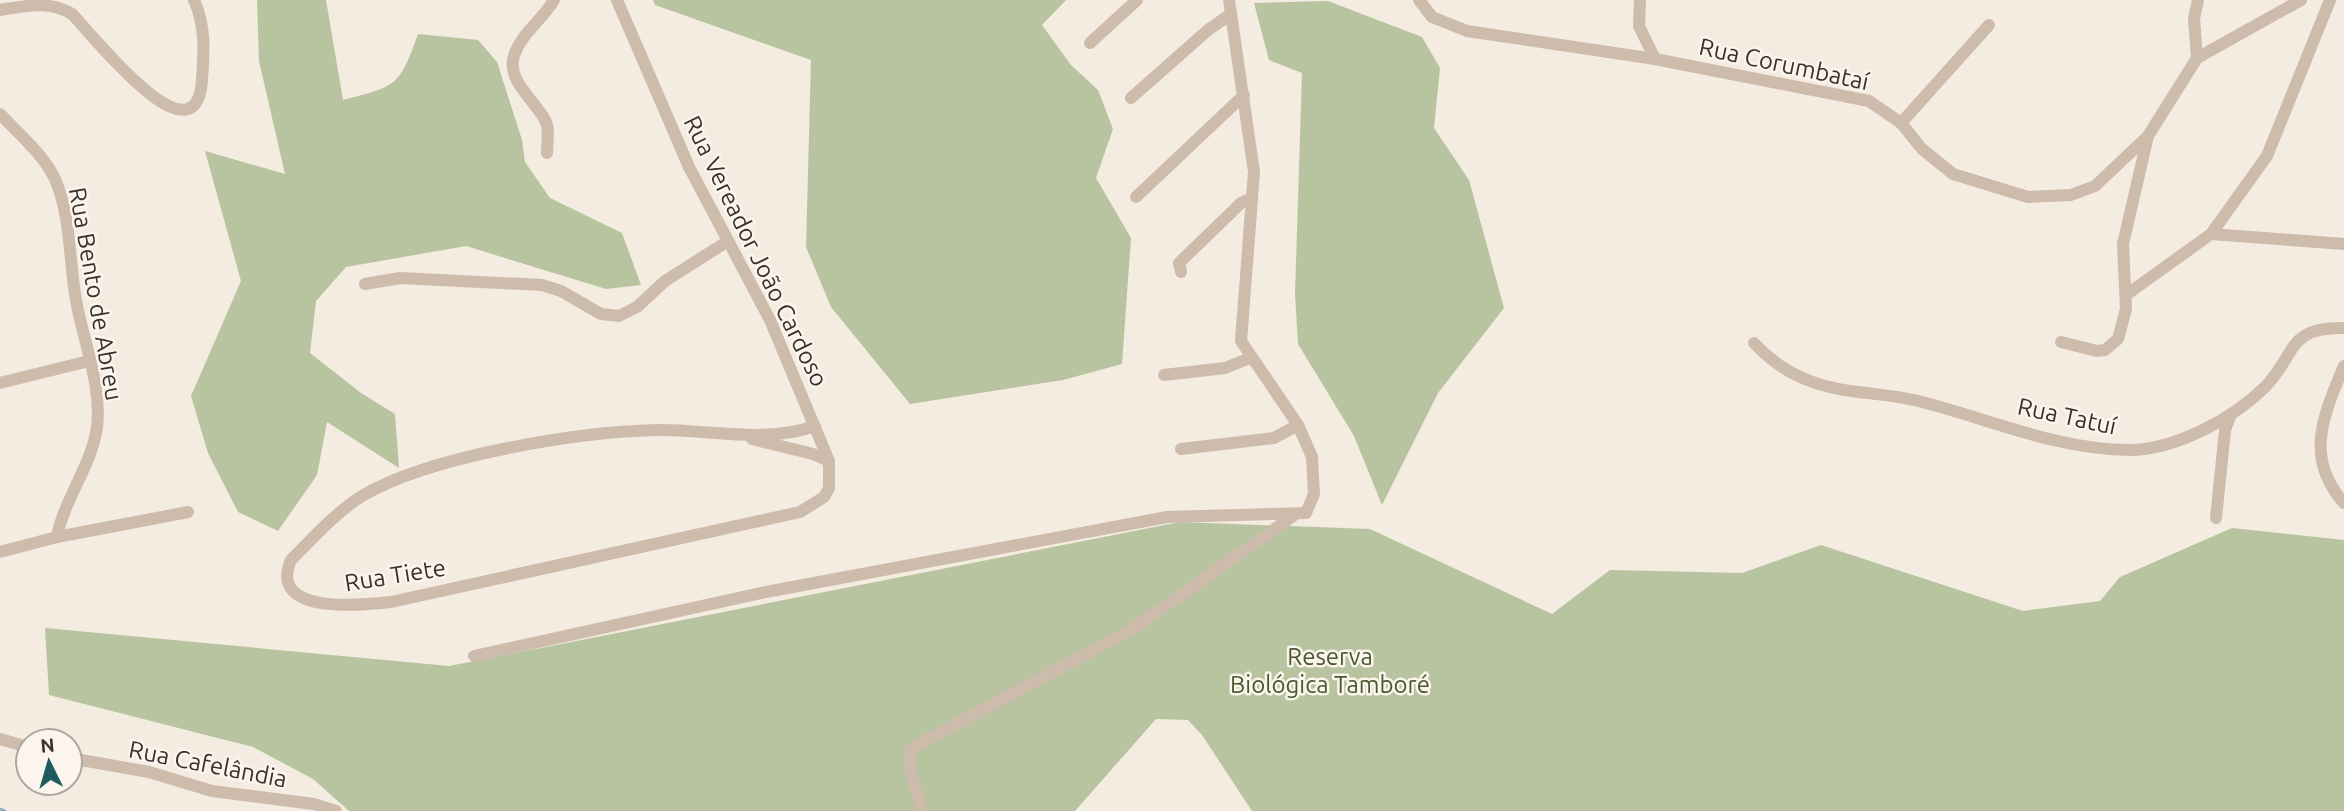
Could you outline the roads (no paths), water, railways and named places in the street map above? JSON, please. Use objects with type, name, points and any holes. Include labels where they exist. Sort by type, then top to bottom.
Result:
[{"type":"street","points":[[0,10],[39,4],[63,8],[72,14],[149,94],[165,107],[184,111],[193,107],[201,93],[205,35],[194,0]]},
{"type":"street","points":[[547,153],[545,121],[523,91],[513,65],[514,55],[522,39],[554,0]]},
{"type":"street","name":"Rua Vereador João Cardoso","points":[[617,0],[689,167],[770,320],[829,461],[830,488],[824,497],[800,512]]},
{"type":"street","points":[[1090,43],[1138,0]]},
{"type":"street","points":[[1229,0],[1254,172],[1241,341],[1298,425],[1315,471],[1314,494],[1306,513]]},
{"type":"street","name":"Rua Corumbataí","points":[[1419,0],[1432,17],[1467,31],[1655,59],[1853,96],[1883,109],[1901,123],[1922,149],[1953,174],[2028,197],[2071,195],[2095,186],[2148,136]]},
{"type":"street","points":[[1640,0],[1639,26],[1655,59]]},
{"type":"street","points":[[2197,58],[2194,19],[2198,0]]},
{"type":"street","points":[[2061,342],[2097,351],[2112,346],[2124,324],[2126,295],[2123,244],[2148,136],[2197,58],[2301,0]]},
{"type":"street","points":[[2126,295],[2211,234],[2267,156],[2330,0]]},
{"type":"street","points":[[1131,98],[1208,30],[1231,14]]},
{"type":"street","points":[[1901,123],[1989,25]]},
{"type":"street","points":[[1136,197],[1244,95]]},
{"type":"street","name":"Rua Bento de Abreu","points":[[0,114],[45,163],[55,179],[95,383],[97,428],[62,512],[57,537]]},
{"type":"street","points":[[1181,272],[1179,263],[1241,203],[1252,198]]},
{"type":"street","points":[[1222,221],[1238,222],[1249,230]]},
{"type":"street","points":[[2211,234],[2344,244]]},
{"type":"street","points":[[365,284],[400,278],[542,285],[561,291],[601,314],[619,316],[637,307],[665,281],[727,241]]},
{"type":"street","name":"Rua Tatuí","points":[[1754,343],[1781,368],[1829,387],[1916,400],[2089,447],[2150,449],[2202,430],[2231,414],[2268,384],[2300,336],[2315,330],[2344,328]]},
{"type":"street","points":[[1164,375],[1225,368],[1250,358]]},
{"type":"street","points":[[0,383],[89,361]]},
{"type":"street","points":[[2344,366],[2326,413],[2319,446],[2321,466],[2328,485],[2344,503]]},
{"type":"street","points":[[2216,517],[2225,430],[2231,414]]},
{"type":"street","points":[[1181,449],[1268,439],[1298,425]]},
{"type":"street","name":"Rua Tiete","points":[[800,512],[391,602],[352,607],[325,605],[304,598],[290,584],[288,569],[291,560],[329,521],[360,497],[411,475],[492,453],[571,438],[657,430],[735,435],[794,432],[815,426]]},
{"type":"street","name":"Rua Tiete","points":[[735,435],[792,448],[829,461]]},
{"type":"street","points":[[0,552],[57,537],[188,512]]},
{"type":"street","points":[[474,656],[766,592],[1167,517],[1306,513]]},
{"type":"street","points":[[922,811],[908,754],[918,742],[1134,628],[1287,518],[1306,513]]},
{"type":"street","name":"Rua Cafelândia","points":[[84,760],[149,772],[212,792],[314,804],[336,811]]},
{"type":"waterway","points":[[0,809],[5,811]]},
{"type":"park label","name":"Reserva Biológica Tamboré","points":[[1330,670]]}]
